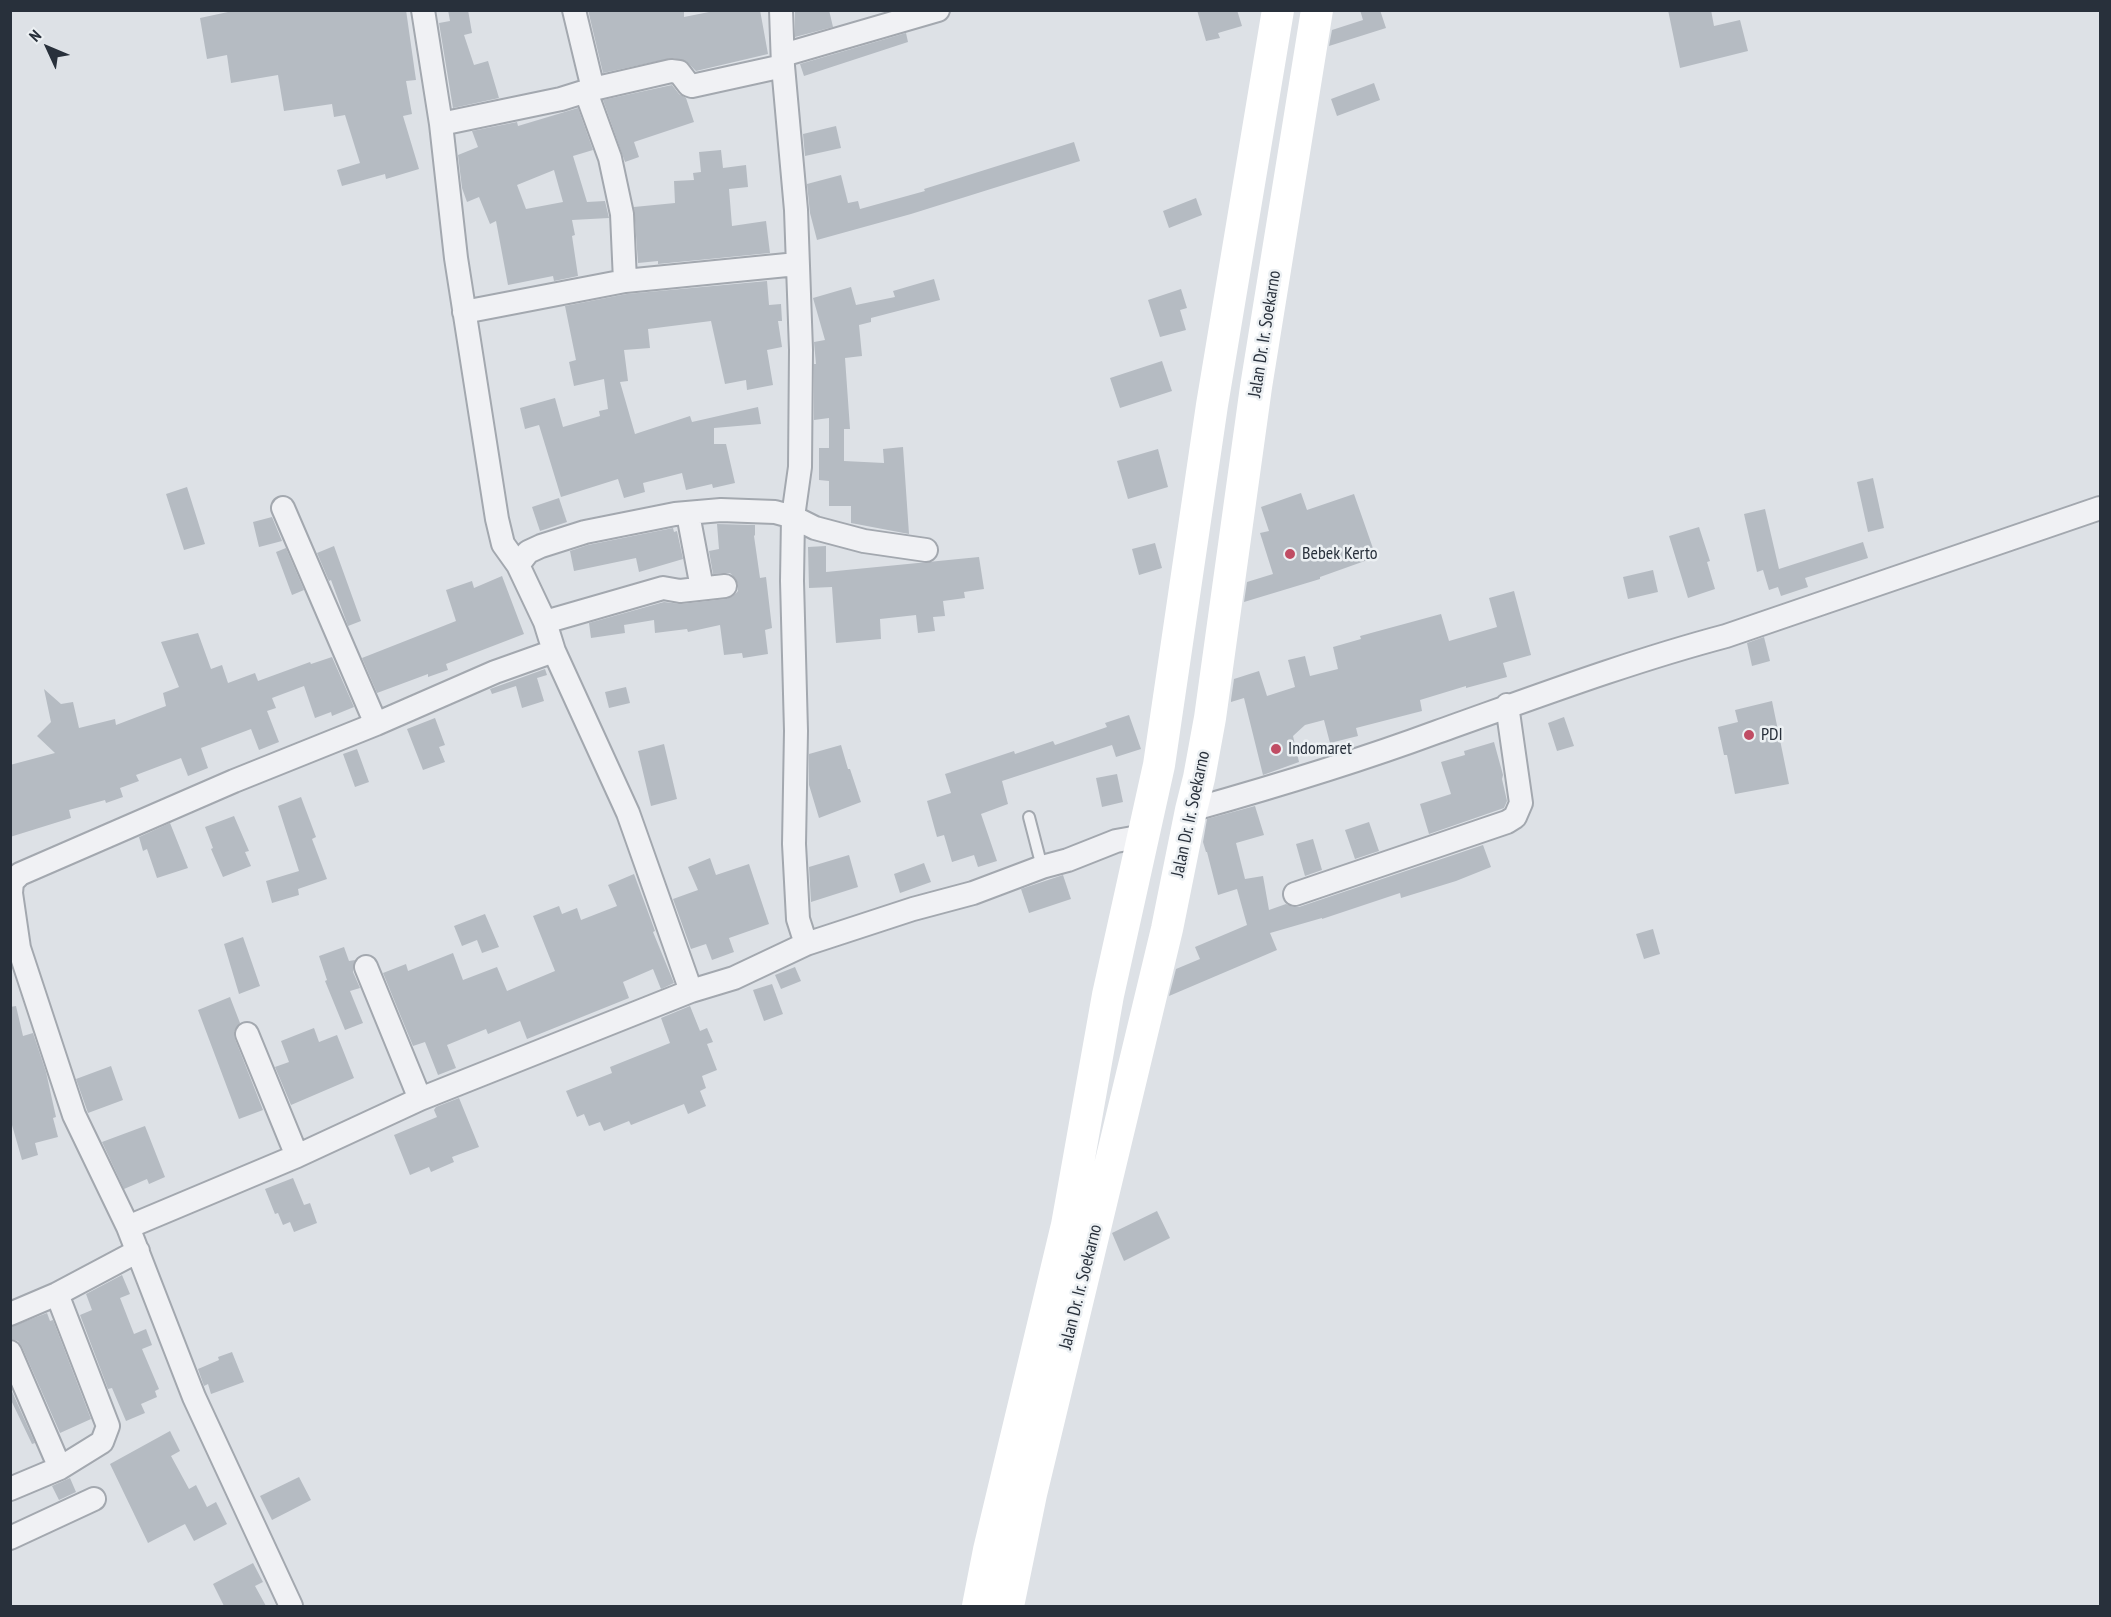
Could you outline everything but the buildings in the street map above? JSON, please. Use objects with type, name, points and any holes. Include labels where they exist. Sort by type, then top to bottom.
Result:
[{"type":"main road","name":"Jalan Dr. Ir. Soekarno","points":[[978,1606],[989,1550],[1067,1225],[1108,995],[1159,765],[1212,405],[1278,10]]},
{"type":"main road","name":"Jalan Dr. Ir. Soekarno","points":[[1008,1606],[1031,1494],[1150,1004],[1210,718],[1257,376],[1317,10]]},
{"type":"main road","points":[[1180,620],[1224,615]]},
{"type":"main road","points":[[1108,995],[1150,1004]]},
{"type":"street","points":[[423,10],[441,124],[456,258],[497,519],[503,544],[519,565],[545,622],[554,651],[628,813],[691,991]]},
{"type":"street","points":[[574,10],[590,90],[610,158],[622,214],[625,281]]},
{"type":"street","points":[[781,10],[796,210],[801,350],[800,467],[793,517],[792,581],[796,731],[794,844],[798,919],[806,944]]},
{"type":"street","points":[[441,124],[561,99],[590,90],[676,71],[692,86],[783,60],[939,10]]},
{"type":"street","points":[[465,312],[625,281],[798,264]]},
{"type":"street","points":[[283,508],[376,724]]},
{"type":"street","points":[[1191,810],[1305,777],[1437,733],[1507,705],[1671,650],[1726,636],[2100,508]]},
{"type":"street","points":[[519,565],[528,552],[585,532],[675,514],[738,510],[775,512],[793,517],[815,528],[864,541],[926,550]]},
{"type":"street","points":[[688,514],[702,588]]},
{"type":"street","points":[[545,622],[663,588],[680,591],[725,586]]},
{"type":"street","points":[[291,1606],[194,1397],[128,1227],[74,1116],[15,950],[11,881],[20,874],[62,855],[234,781],[376,724],[495,672],[554,651]]},
{"type":"street","points":[[1295,894],[1507,822],[1515,817],[1520,810],[1521,803],[1507,705]]},
{"type":"street","points":[[128,1227],[297,1156],[420,1099],[691,991],[734,978],[806,944],[913,909],[973,893],[1116,841],[1144,836]]},
{"type":"street","points":[[366,967],[420,1099]]},
{"type":"street","points":[[247,1034],[297,1156]]},
{"type":"street","points":[[10,1314],[57,1294],[138,1251]]},
{"type":"street","points":[[10,1489],[60,1468],[102,1442],[108,1426],[57,1294]]},
{"type":"street","points":[[10,1352],[60,1468]]},
{"type":"street","points":[[10,1538],[94,1499]]},
{"type":"lane","points":[[1029,817],[1042,867]]},
{"type":"place","name":"Bebek Kerto","points":[[1290,554]]},
{"type":"place","name":"PDI","points":[[1749,735]]},
{"type":"place","name":"Indomaret","points":[[1276,749]]}]
